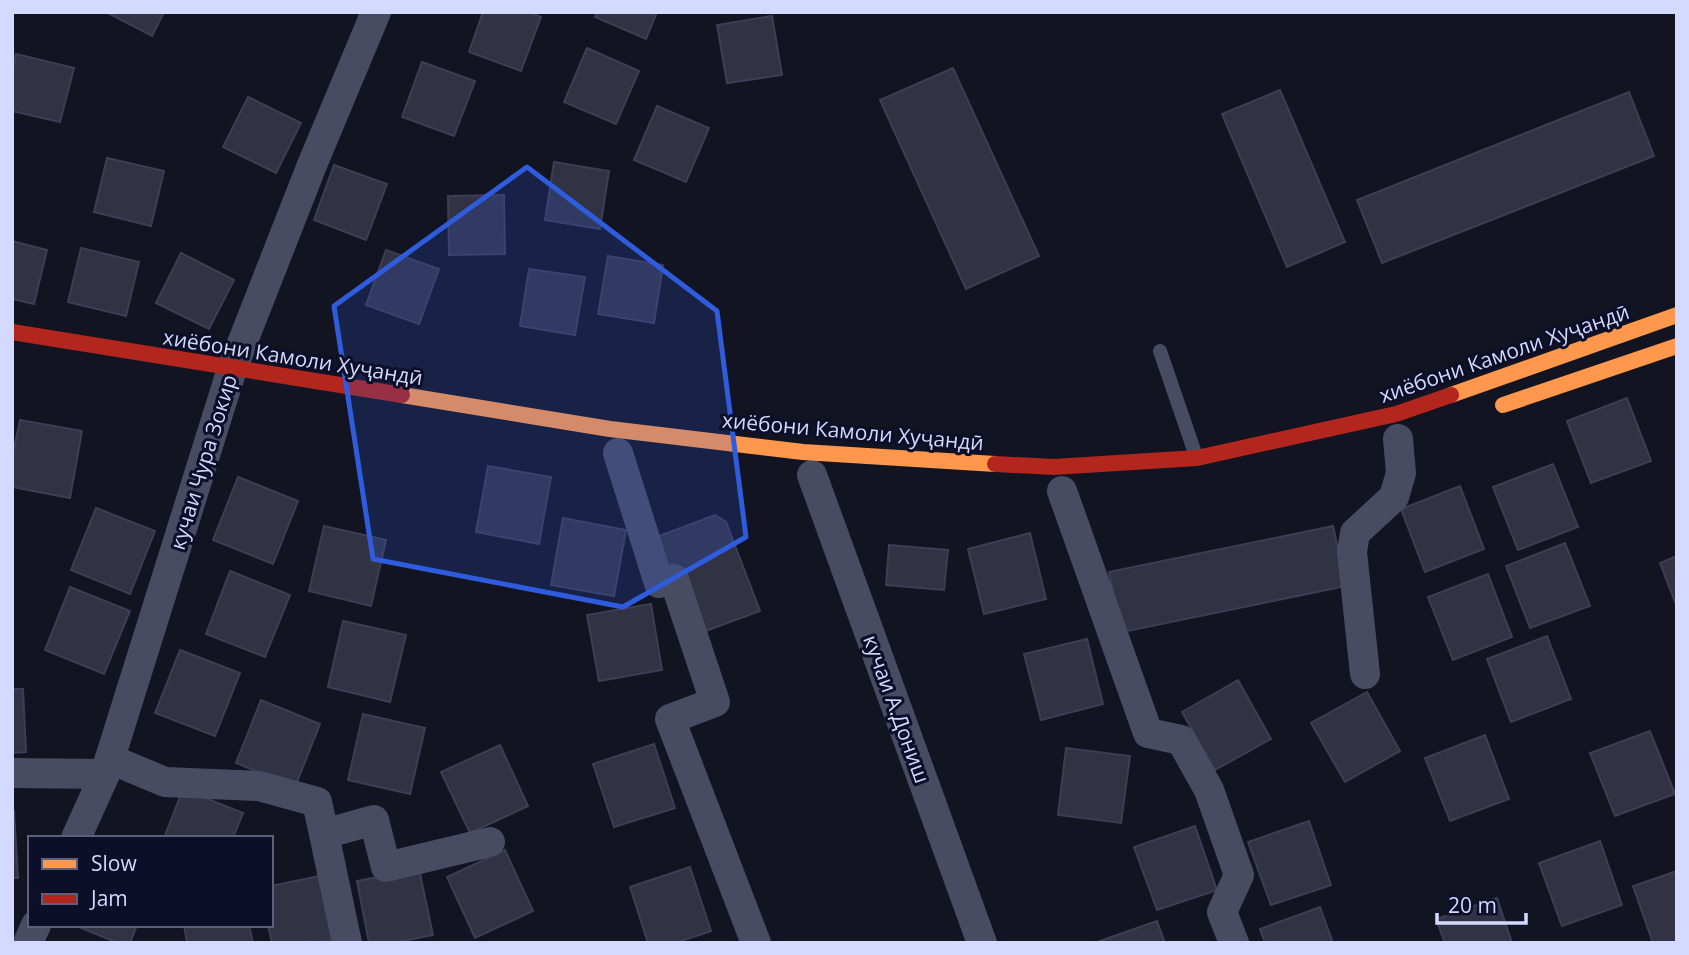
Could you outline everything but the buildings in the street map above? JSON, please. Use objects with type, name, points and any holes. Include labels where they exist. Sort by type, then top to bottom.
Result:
[{"type":"main road","name":"хиёбони Камоли Хуҷандӣ","points":[[12,332],[228,384],[803,452],[1054,467],[1197,458],[1395,414],[1677,315]]},
{"type":"main road","points":[[1483,412],[1677,346]]},
{"type":"street","name":"кучаи Чура Зокир","points":[[77,836],[107,767],[228,384],[312,165],[376,12]]},
{"type":"street","points":[[1365,674],[1352,552],[1354,533],[1394,497],[1401,473],[1398,439]]},
{"type":"street","points":[[618,453],[659,583],[674,579],[715,702],[670,719],[756,943]]},
{"type":"street","name":"кучаи А.Дониш","points":[[812,474],[982,943]]},
{"type":"street","points":[[1062,490],[1148,733],[1181,740],[1209,790],[1239,875],[1222,912],[1234,943]]},
{"type":"street","points":[[12,773],[107,767],[164,782],[260,786],[317,803],[347,943]]},
{"type":"street","points":[[324,834],[374,820],[386,867],[490,842]]},
{"type":"street","points":[[28,943],[35,927]]},
{"type":"lane","points":[[1160,351],[1197,458]]},
{"type":"highlighted area","points":[[527,167],[717,311],[746,537],[623,607],[373,559],[334,306]]},
{"type":"traffic: slow","points":[[1451,395],[1677,315]]},
{"type":"traffic: slow","points":[[1503,405],[1677,346]]},
{"type":"traffic: slow","points":[[402,395],[610,429],[803,452],[995,464]]},
{"type":"traffic: jam","points":[[12,332],[402,395]]},
{"type":"traffic: jam","points":[[995,464],[1054,467],[1197,458],[1396,414],[1451,395]]}]
